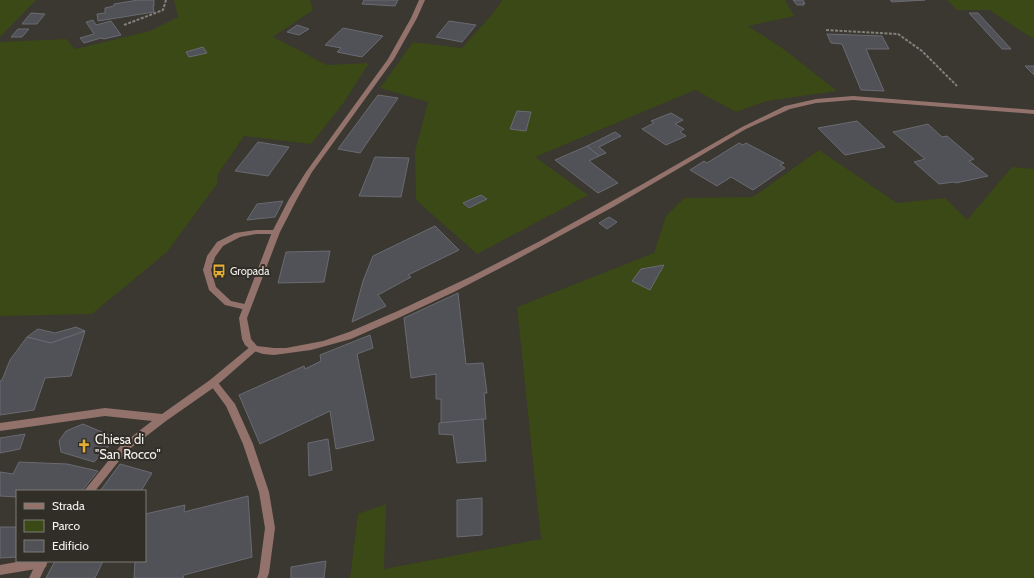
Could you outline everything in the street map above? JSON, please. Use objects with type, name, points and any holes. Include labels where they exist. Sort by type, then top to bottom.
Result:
[{"type":"street","points":[[422,0],[414,18],[391,59],[309,172],[276,232],[243,318],[244,333],[254,348],[279,352],[310,346],[343,338],[392,317],[512,259],[602,210],[744,128],[768,116],[794,106],[826,100],[853,98],[1034,112]]},
{"type":"street","points":[[246,308],[228,303],[212,288],[208,270],[211,256],[220,244],[238,235],[256,232],[276,232]]},
{"type":"street","points":[[91,490],[124,448],[163,418],[213,383],[254,348]]},
{"type":"street","points":[[213,383],[230,404],[248,444],[264,492],[270,528],[262,578]]},
{"type":"street","points":[[0,427],[105,412],[163,418]]},
{"type":"street","points":[[0,570],[43,562]]},
{"type":"street","points":[[34,578],[43,562]]},
{"type":"path","points":[[124,25],[163,10],[166,0]]},
{"type":"path","points":[[826,30],[898,34],[909,39],[978,108]]},
{"type":"green space","points":[[0,0],[36,0],[0,37]]},
{"type":"green space","points":[[174,0],[310,0],[313,10],[273,37],[327,65],[369,63],[345,101],[311,144],[244,136],[218,174],[217,184],[167,252],[92,314],[0,316],[0,42],[66,39],[75,49],[150,31],[178,17]]},
{"type":"green space","points":[[502,0],[785,0],[794,16],[748,26],[781,47],[837,91],[767,101],[736,112],[695,90],[535,157],[588,195],[477,254],[416,200],[415,151],[428,102],[380,88],[413,42],[462,48],[495,11]]},
{"type":"green space","points":[[947,0],[1034,0],[1034,39],[989,10],[957,10]]},
{"type":"green space","points":[[819,150],[897,203],[945,198],[967,220],[1012,167],[1034,169],[1034,578],[350,578],[358,514],[386,504],[384,569],[541,539],[517,307],[654,253],[666,216],[684,198],[753,197]]},
{"type":"building","points":[[138,0],[154,0],[154,12],[98,21],[97,14],[105,13],[105,8],[114,6],[114,4]]},
{"type":"building","points":[[364,0],[398,0],[395,6],[362,4]]},
{"type":"building","points":[[793,0],[803,0],[805,4],[803,3],[804,5],[797,5]]},
{"type":"building","points":[[890,0],[925,0],[892,2]]},
{"type":"building","points":[[31,13],[45,14],[37,24],[22,24]]},
{"type":"building","points":[[969,13],[978,13],[1011,49],[1002,49]]},
{"type":"building","points":[[93,20],[96,25],[111,21],[121,35],[104,39],[101,38],[84,43],[80,38],[94,34],[86,22]]},
{"type":"building","points":[[449,21],[476,25],[462,42],[436,37]]},
{"type":"building","points":[[297,25],[309,29],[299,35],[287,32]]},
{"type":"building","points":[[343,28],[383,36],[362,57],[337,52],[341,48],[325,45]]},
{"type":"building","points":[[18,29],[29,29],[22,37],[11,37]]},
{"type":"building","points":[[827,34],[882,36],[889,49],[866,49],[884,91],[861,90],[842,44],[831,43]]},
{"type":"building","points":[[203,47],[207,53],[189,57],[186,52]]},
{"type":"building","points":[[1025,66],[1034,66],[1034,75]]},
{"type":"building","points":[[378,95],[398,98],[360,153],[338,149]]},
{"type":"building","points":[[517,111],[531,112],[526,131],[510,129]]},
{"type":"building","points":[[671,113],[683,120],[675,124],[684,129],[680,132],[686,136],[666,145],[642,129],[654,123],[651,121]]},
{"type":"building","points":[[857,121],[885,147],[845,155],[818,128]]},
{"type":"building","points":[[928,124],[942,137],[947,136],[974,159],[969,161],[988,176],[956,183],[939,184],[914,162],[925,159],[893,132]]},
{"type":"building","points":[[615,132],[621,136],[599,147],[606,153],[599,156],[587,146]]},
{"type":"building","points":[[258,142],[289,147],[268,176],[235,171]]},
{"type":"building","points":[[739,143],[743,145],[746,143],[784,163],[780,165],[785,168],[753,190],[731,177],[717,186],[690,170],[704,161],[707,163]]},
{"type":"building","points":[[587,146],[599,156],[589,161],[618,183],[598,193],[555,160]]},
{"type":"building","points":[[375,157],[409,158],[401,197],[359,196]]},
{"type":"building","points":[[481,195],[487,199],[469,208],[463,203]]},
{"type":"building","points":[[283,201],[275,217],[247,220],[257,204]]},
{"type":"building","points":[[609,217],[617,222],[607,229],[599,223]]},
{"type":"building","points":[[435,226],[459,250],[408,275],[411,277],[378,295],[386,306],[352,322],[363,281],[373,256]]},
{"type":"building","points":[[330,251],[324,282],[278,283],[286,252]]},
{"type":"building","points":[[664,265],[650,290],[632,281],[641,269]]},
{"type":"building","points":[[458,293],[466,364],[483,363],[487,393],[484,393],[486,419],[441,423],[441,399],[436,399],[436,374],[411,378],[404,318]]},
{"type":"building","points":[[76,327],[85,331],[51,343],[27,337],[38,329],[55,333]]},
{"type":"building","points":[[85,331],[71,376],[45,378],[34,410],[0,415],[0,381],[2,380],[10,360],[27,337],[51,343]]},
{"type":"building","points":[[370,335],[373,348],[357,354],[374,440],[336,449],[330,411],[260,444],[239,395],[304,366],[305,369],[321,361],[320,355]]},
{"type":"building","points":[[483,419],[486,461],[457,463],[453,435],[439,434],[439,423]]},
{"type":"building","name":"Chiesa di \"San Rocco\"","points":[[83,424],[116,438],[94,462],[61,452],[59,441],[66,431]]},
{"type":"building","points":[[25,434],[20,449],[0,453],[0,438]]},
{"type":"building","points":[[328,439],[332,470],[309,476],[308,443]]},
{"type":"building","points":[[19,462],[67,464],[98,471],[83,490],[16,490],[16,497],[0,496],[0,472],[13,474]]},
{"type":"building","points":[[120,464],[152,473],[142,490],[101,490]]},
{"type":"building","points":[[248,496],[252,557],[184,575],[183,578],[134,578],[135,562],[146,562],[146,514],[185,505],[184,512]]},
{"type":"building","points":[[482,498],[482,535],[457,537],[457,500]]},
{"type":"building","points":[[0,527],[16,527],[16,557],[0,558]]},
{"type":"building","points":[[326,561],[324,578],[291,578],[291,567]]},
{"type":"building","points":[[54,562],[103,562],[95,578],[46,578]]},
{"type":"place","name":"Gropada","points":[[219,271]]},
{"type":"place","name":"Chiesa di \"San Rocco\"","points":[[84,446]]}]
